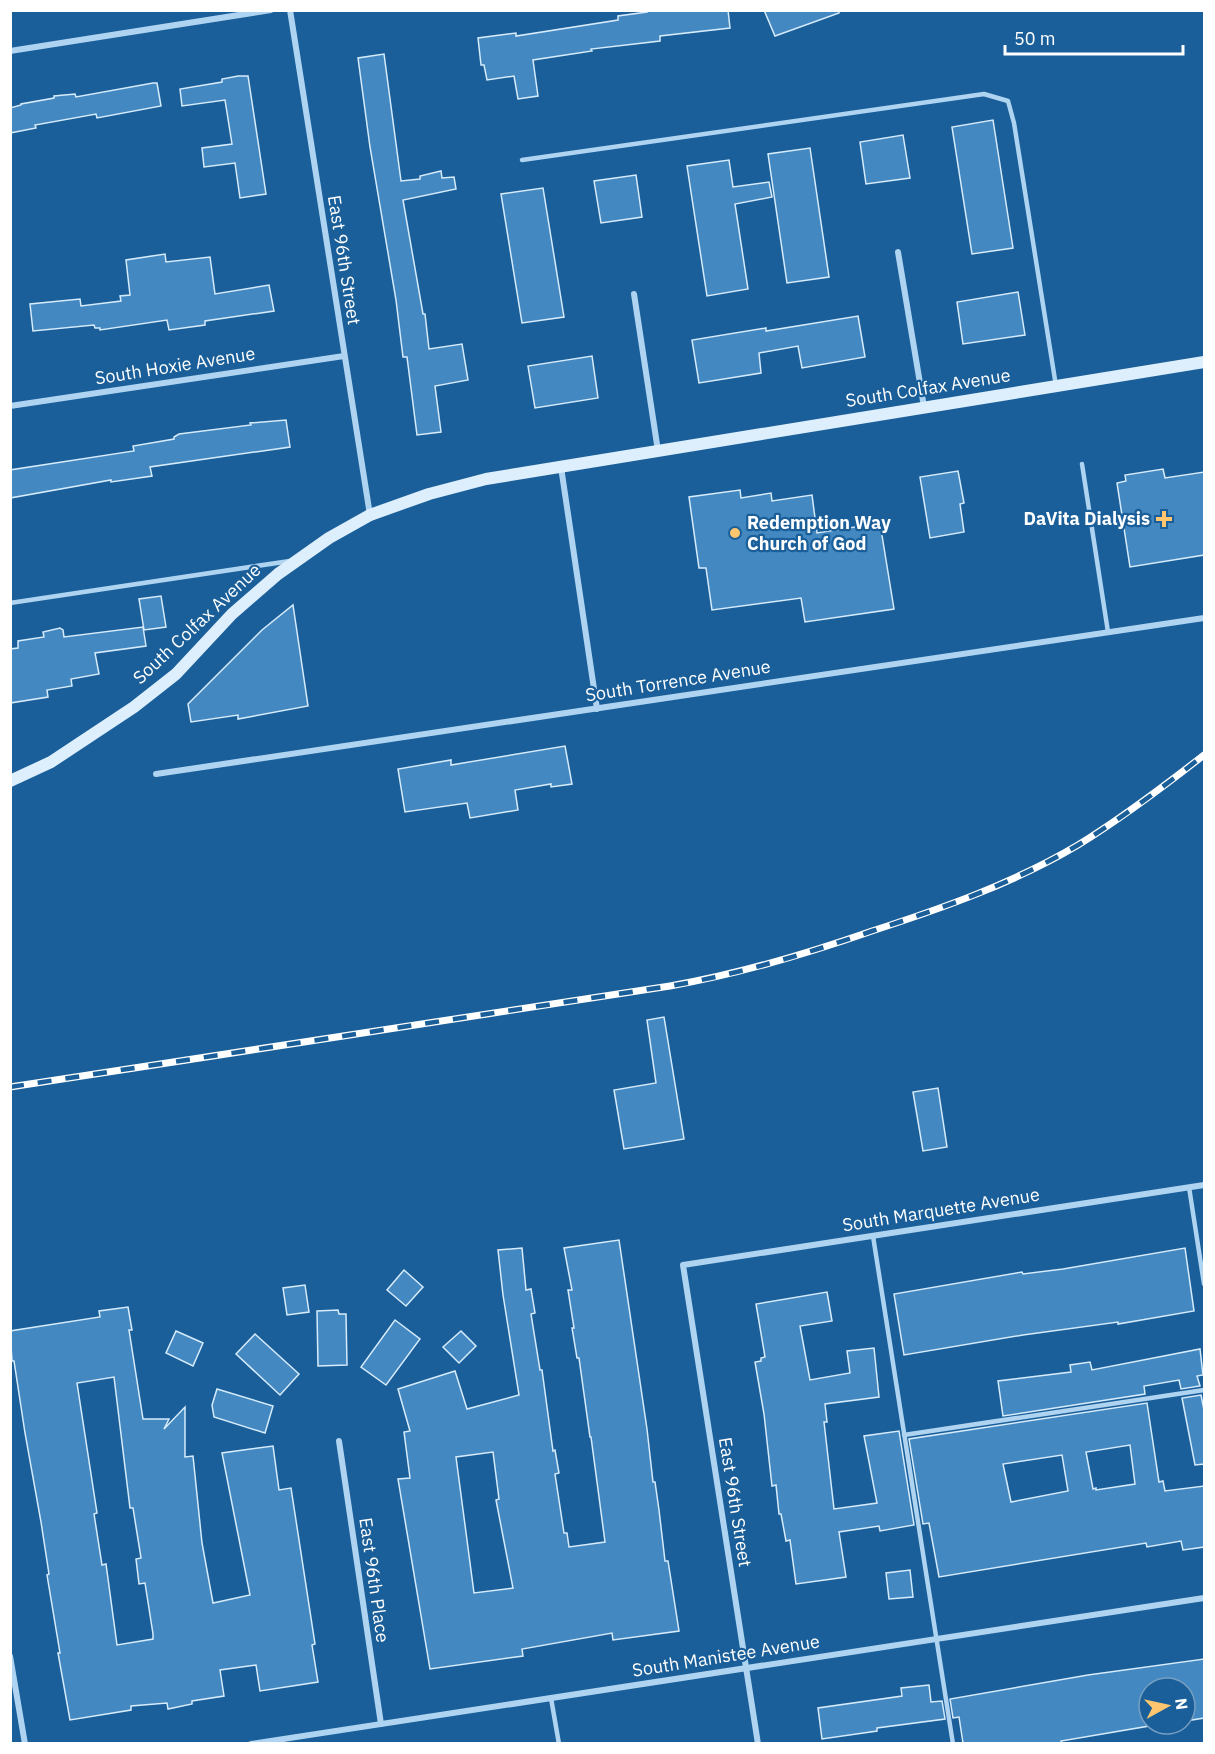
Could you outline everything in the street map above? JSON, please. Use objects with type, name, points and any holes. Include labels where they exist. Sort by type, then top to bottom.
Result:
[{"type":"main road","name":"South Colfax Avenue","points":[[10,782],[51,762],[134,707],[176,674],[232,614],[278,574],[329,538],[370,515],[429,494],[486,479],[1204,362]]},
{"type":"street","points":[[10,51],[271,10]]},
{"type":"street","name":"East 96th Street","points":[[290,10],[370,515]]},
{"type":"street","points":[[898,252],[924,407]]},
{"type":"street","points":[[634,294],[658,451]]},
{"type":"street","name":"South Hoxie Avenue","points":[[10,406],[344,356]]},
{"type":"street","points":[[561,467],[597,709]]},
{"type":"street","name":"South Torrence Avenue","points":[[156,774],[1204,618]]},
{"type":"street","name":"South Marquette Avenue","points":[[683,1265],[1204,1185]]},
{"type":"street","name":"East 96th Street","points":[[683,1265],[759,1743]]},
{"type":"street","name":"East 96th Place","points":[[339,1441],[381,1724]]},
{"type":"street","name":"South Manistee Avenue","points":[[251,1743],[1204,1598]]},
{"type":"street","points":[[10,1656],[25,1743]]},
{"type":"lane","points":[[522,160],[984,94],[1008,101],[1014,123],[1056,386]]},
{"type":"lane","points":[[1082,464],[1108,632]]},
{"type":"lane","points":[[10,603],[298,560]]},
{"type":"lane","points":[[1189,1187],[1204,1284]]},
{"type":"lane","points":[[873,1236],[953,1743]]},
{"type":"lane","points":[[904,1435],[1204,1390]]},
{"type":"lane","points":[[551,1698],[559,1743]]},
{"type":"building","points":[[647,10],[728,10],[730,28],[660,36],[660,41],[591,49],[592,51],[533,60],[538,96],[518,99],[514,76],[487,80],[484,65],[481,65],[478,38],[516,33],[516,36],[618,20],[618,16],[647,12]]},
{"type":"building","points":[[764,10],[839,10],[839,13],[775,36]]},
{"type":"building","points":[[384,54],[401,181],[420,179],[420,176],[441,171],[442,178],[454,177],[456,189],[403,200],[423,314],[425,314],[429,349],[462,344],[468,380],[435,386],[441,432],[417,435],[407,357],[403,357],[358,58]]},
{"type":"building","points":[[248,76],[266,194],[240,198],[235,163],[204,167],[202,148],[232,144],[225,100],[182,106],[180,89],[222,82],[222,79]]},
{"type":"building","points":[[157,83],[161,106],[97,118],[96,114],[35,125],[36,128],[10,133],[10,108],[21,104],[54,98],[54,96],[75,94],[76,97]]},
{"type":"building","points":[[993,120],[1013,248],[972,254],[952,127]]},
{"type":"building","points":[[903,135],[910,178],[866,184],[860,142]]},
{"type":"building","points":[[810,148],[829,277],[787,283],[768,154]]},
{"type":"building","points":[[729,160],[733,187],[769,182],[772,197],[735,204],[748,289],[707,296],[687,166]]},
{"type":"building","points":[[636,175],[642,217],[601,223],[594,181]]},
{"type":"building","points":[[543,188],[564,317],[522,323],[501,194]]},
{"type":"building","points":[[165,254],[166,262],[210,257],[215,294],[269,285],[274,311],[205,321],[205,325],[169,330],[167,320],[100,330],[94,325],[33,331],[30,304],[80,299],[81,306],[121,301],[120,296],[130,295],[126,260]]},
{"type":"building","points":[[1018,292],[1025,335],[963,344],[957,302]]},
{"type":"building","points":[[858,316],[865,357],[802,368],[798,346],[759,353],[761,373],[699,383],[692,340]]},
{"type":"building","points":[[592,356],[598,398],[535,408],[528,366]]},
{"type":"building","points":[[286,420],[290,447],[150,467],[152,476],[111,482],[111,480],[10,498],[10,470],[134,451],[133,446],[174,439],[179,434]]},
{"type":"building","name":"DaVita Dialysis","points":[[1163,469],[1165,478],[1204,472],[1204,555],[1130,567],[1117,483],[1126,481],[1125,475]]},
{"type":"building","points":[[958,471],[964,503],[960,504],[964,532],[930,538],[920,477]]},
{"type":"building","points":[[740,490],[741,498],[771,493],[772,501],[812,495],[817,533],[880,523],[894,609],[805,622],[801,598],[712,610],[706,568],[699,568],[689,497]]},
{"type":"building","points":[[161,596],[166,627],[144,630],[139,599]]},
{"type":"building","points":[[293,605],[308,706],[238,719],[238,715],[191,722],[188,704],[262,630]]},
{"type":"building","points":[[143,627],[146,646],[95,653],[99,674],[71,679],[72,686],[47,690],[48,697],[10,703],[10,649],[18,648],[18,641],[44,637],[43,632],[60,628],[63,630],[64,637]]},
{"type":"building","points":[[565,746],[572,784],[551,787],[551,784],[515,790],[518,810],[470,818],[467,803],[405,812],[398,769],[451,760],[451,765]]},
{"type":"building","points":[[664,1017],[684,1139],[624,1149],[614,1090],[656,1083],[647,1020]]},
{"type":"building","points":[[938,1088],[947,1147],[923,1151],[913,1092]]},
{"type":"building","points":[[619,1240],[665,1561],[668,1561],[679,1631],[613,1640],[612,1633],[522,1649],[523,1656],[430,1669],[398,1479],[410,1478],[404,1432],[410,1431],[398,1389],[455,1371],[467,1409],[519,1395],[498,1250],[522,1248],[526,1290],[531,1289],[535,1313],[531,1314],[540,1370],[542,1370],[553,1451],[555,1450],[559,1473],[555,1474],[564,1533],[567,1533],[569,1547],[605,1542],[579,1358],[577,1358],[572,1328],[574,1328],[568,1290],[572,1290],[564,1248]],"holes":[[[493,1452],[499,1499],[496,1500],[513,1588],[474,1593],[456,1457]]]},
{"type":"building","points":[[1185,1248],[1194,1311],[1118,1324],[1118,1322],[1023,1335],[904,1355],[894,1294]]},
{"type":"building","points":[[404,1270],[423,1287],[406,1306],[387,1290]]},
{"type":"building","points":[[305,1285],[309,1312],[287,1315],[283,1288]]},
{"type":"building","points":[[827,1292],[832,1321],[800,1326],[810,1380],[850,1373],[847,1351],[874,1348],[879,1397],[825,1404],[827,1422],[824,1422],[834,1509],[877,1503],[864,1436],[899,1431],[914,1525],[880,1531],[879,1526],[839,1532],[846,1577],[796,1584],[790,1540],[786,1541],[781,1514],[779,1514],[776,1485],[772,1486],[764,1414],[755,1362],[765,1357],[756,1304]]},
{"type":"building","points":[[128,1307],[132,1330],[129,1330],[143,1419],[169,1419],[164,1429],[185,1407],[185,1457],[193,1456],[202,1543],[213,1603],[250,1595],[222,1453],[273,1446],[279,1490],[291,1488],[315,1644],[312,1645],[318,1682],[260,1691],[256,1665],[220,1670],[224,1696],[192,1701],[192,1704],[168,1709],[167,1703],[131,1706],[131,1710],[70,1720],[58,1653],[60,1653],[41,1522],[14,1361],[12,1361],[10,1331],[100,1317],[99,1311]],"holes":[[[114,1377],[130,1508],[133,1508],[141,1558],[136,1559],[139,1584],[145,1583],[153,1639],[117,1645],[106,1564],[102,1565],[94,1514],[97,1513],[77,1383]]]},
{"type":"building","points":[[338,1310],[339,1314],[346,1314],[347,1365],[318,1366],[317,1311]]},
{"type":"building","points":[[395,1320],[420,1339],[386,1385],[361,1367]]},
{"type":"building","points":[[176,1331],[203,1343],[193,1366],[166,1353]]},
{"type":"building","points":[[461,1331],[476,1346],[459,1363],[443,1347]]},
{"type":"building","points":[[255,1334],[299,1374],[280,1395],[236,1354]]},
{"type":"building","points":[[1200,1349],[1203,1375],[1197,1376],[1200,1386],[1181,1389],[1179,1380],[1144,1386],[1145,1394],[1003,1416],[998,1381],[1071,1372],[1070,1365],[1090,1362],[1092,1370]]},
{"type":"building","points":[[217,1389],[273,1406],[265,1433],[214,1417],[212,1405]]},
{"type":"building","points":[[1201,1395],[1204,1410],[1204,1464],[1195,1465],[1182,1398]]},
{"type":"building","points":[[1147,1403],[1159,1482],[1163,1481],[1165,1491],[1204,1486],[1204,1547],[1183,1550],[1181,1541],[1147,1547],[1146,1543],[939,1577],[929,1523],[923,1524],[909,1439]],"holes":[[[1130,1445],[1135,1484],[1093,1489],[1086,1452]],[[1062,1455],[1068,1491],[1011,1502],[1003,1464]]]},
{"type":"building","points":[[910,1570],[913,1597],[889,1599],[886,1573]]},
{"type":"building","points":[[1204,1659],[1204,1718],[1197,1719],[1197,1676],[1137,1676],[1137,1728],[1061,1741],[1062,1743],[963,1743],[959,1717],[953,1718],[950,1699],[1088,1675]]},
{"type":"building","points":[[929,1685],[931,1702],[942,1701],[945,1719],[877,1728],[877,1731],[822,1739],[818,1708],[902,1696],[901,1688]]},
{"type":"railway","points":[[10,1087],[670,986],[772,963],[978,894],[1054,859],[1110,824],[1204,755]]},
{"type":"place","name":"DaVita Dialysis","points":[[1164,519]]},
{"type":"place","name":"Redemption Way Church of God","points":[[735,533]]}]
